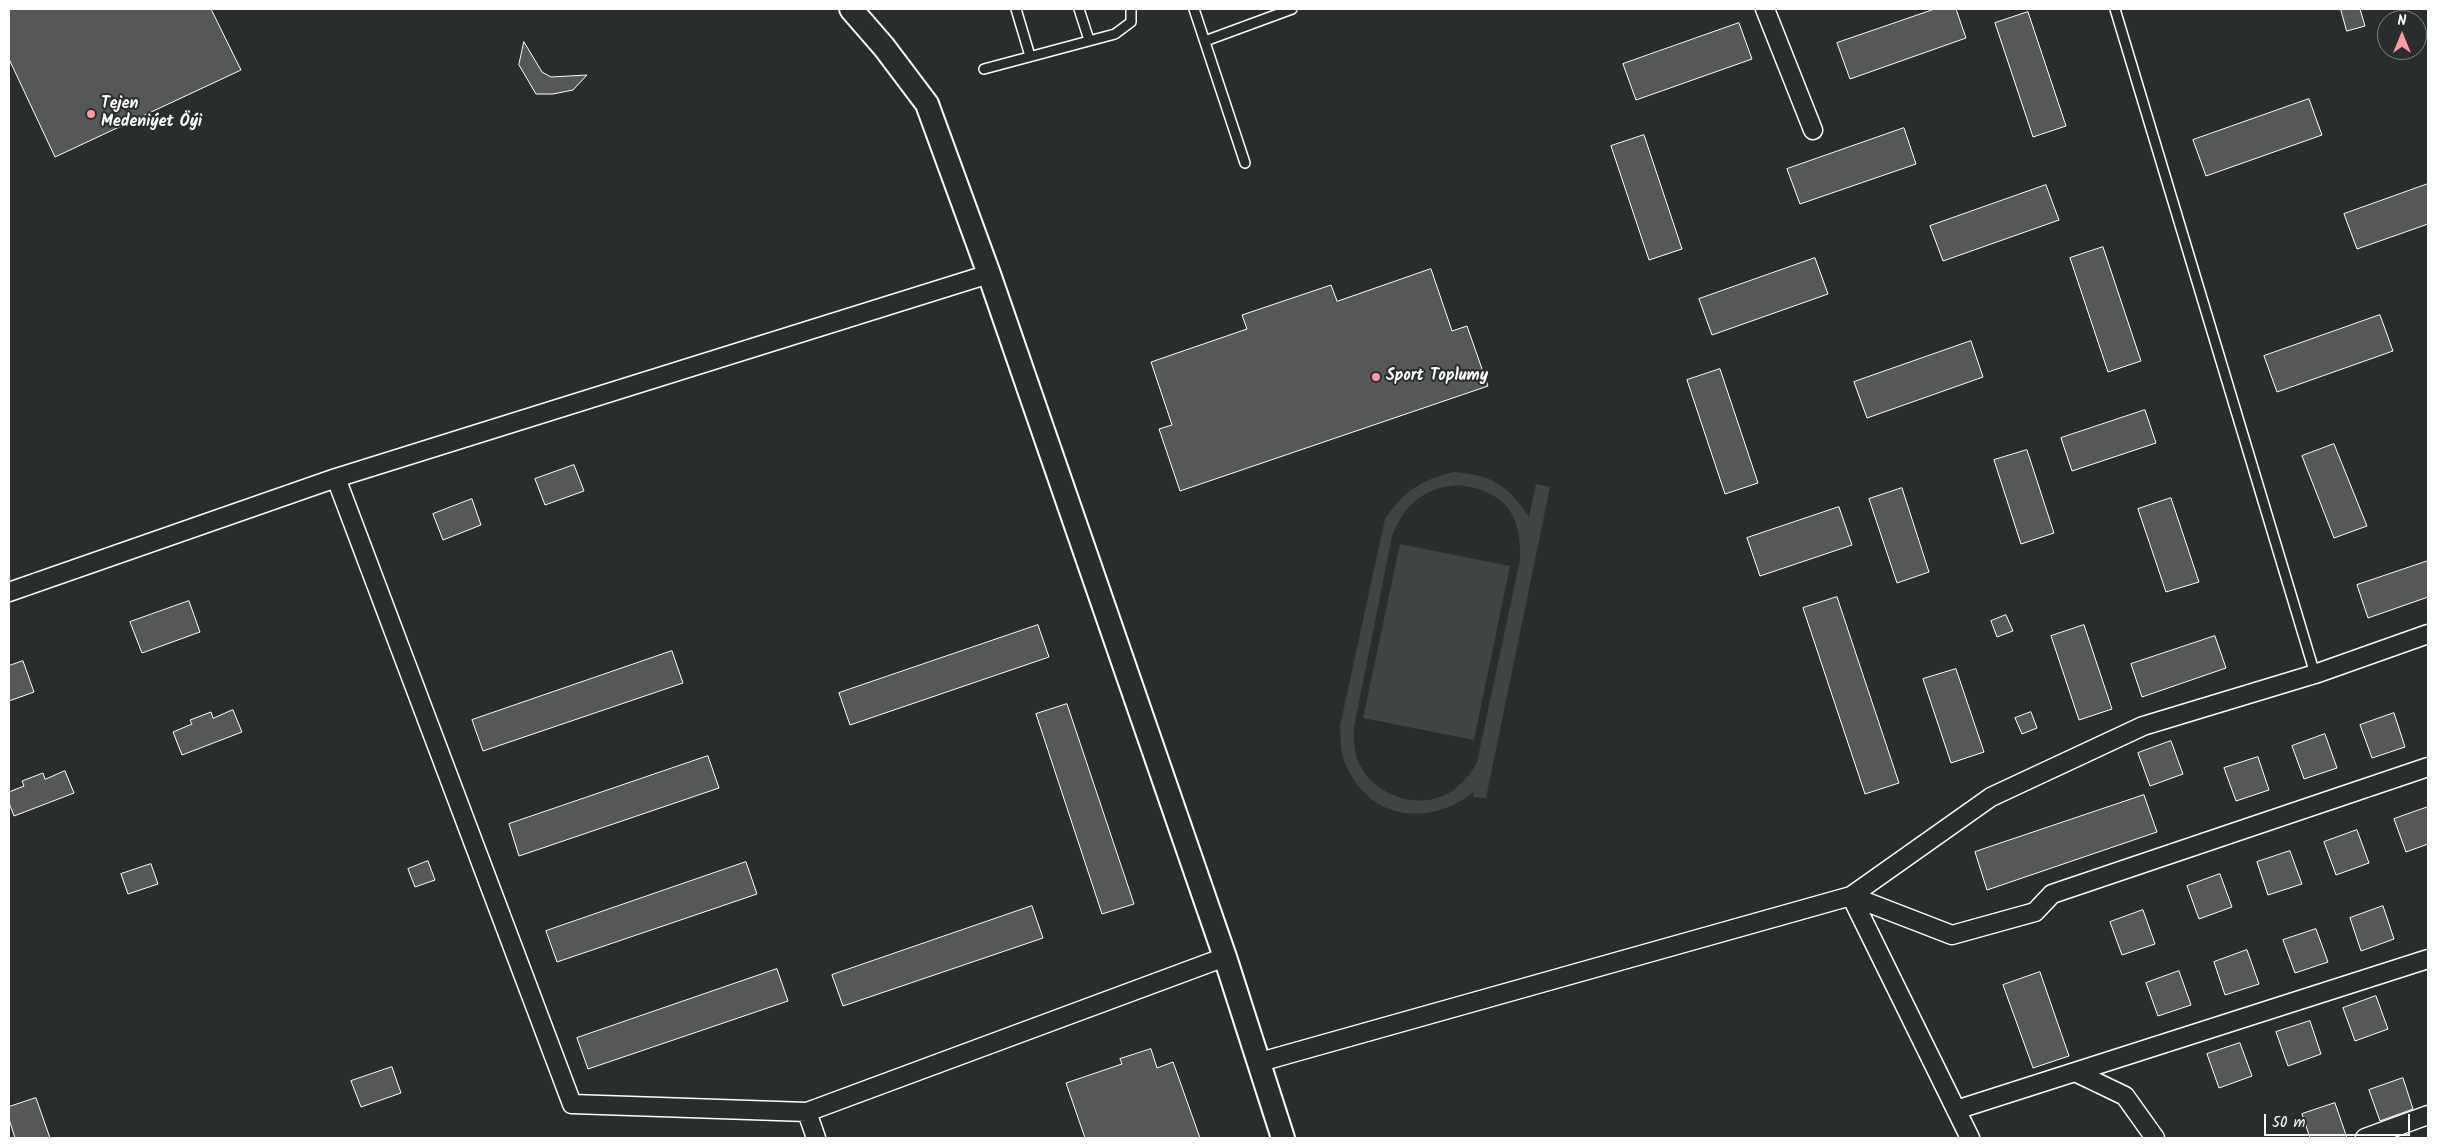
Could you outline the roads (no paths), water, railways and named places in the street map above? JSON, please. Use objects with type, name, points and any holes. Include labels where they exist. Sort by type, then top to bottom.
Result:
[{"type":"street","points":[[851,9],[884,47],[927,104],[989,274],[1225,957],[1283,1138]]},
{"type":"street","points":[[870,9],[884,47]]},
{"type":"street","points":[[1765,9],[1813,130]]},
{"type":"street","points":[[9,592],[336,478],[989,274]]},
{"type":"street","points":[[336,478],[572,1104],[807,1112],[1225,957]]},
{"type":"street","points":[[1260,1062],[1851,896],[1991,796],[2143,726],[2314,674],[2428,634]]},
{"type":"street","points":[[1851,896],[1952,935],[2035,912],[2052,894],[2428,767]]},
{"type":"street","points":[[1851,896],[1970,1138]]},
{"type":"street","points":[[1956,1110],[2428,959]]},
{"type":"street","points":[[2075,1072],[2126,1096],[2155,1138]]},
{"type":"street","points":[[807,1112],[816,1138]]},
{"type":"street","points":[[2365,1138],[2428,1115]]},
{"type":"lane","points":[[1016,9],[1030,56]]},
{"type":"lane","points":[[1079,9],[1089,40]]},
{"type":"lane","points":[[984,69],[1115,34],[1131,22],[1131,9]]},
{"type":"lane","points":[[1194,9],[1244,163]]},
{"type":"lane","points":[[1205,41],[1292,9]]},
{"type":"lane","points":[[2115,9],[2314,674]]},
{"type":"place","name":"Tejen Medeniýet Öýi","points":[[91,114]]},
{"type":"place","name":"Sport Toplumy","points":[[1376,377]]}]
